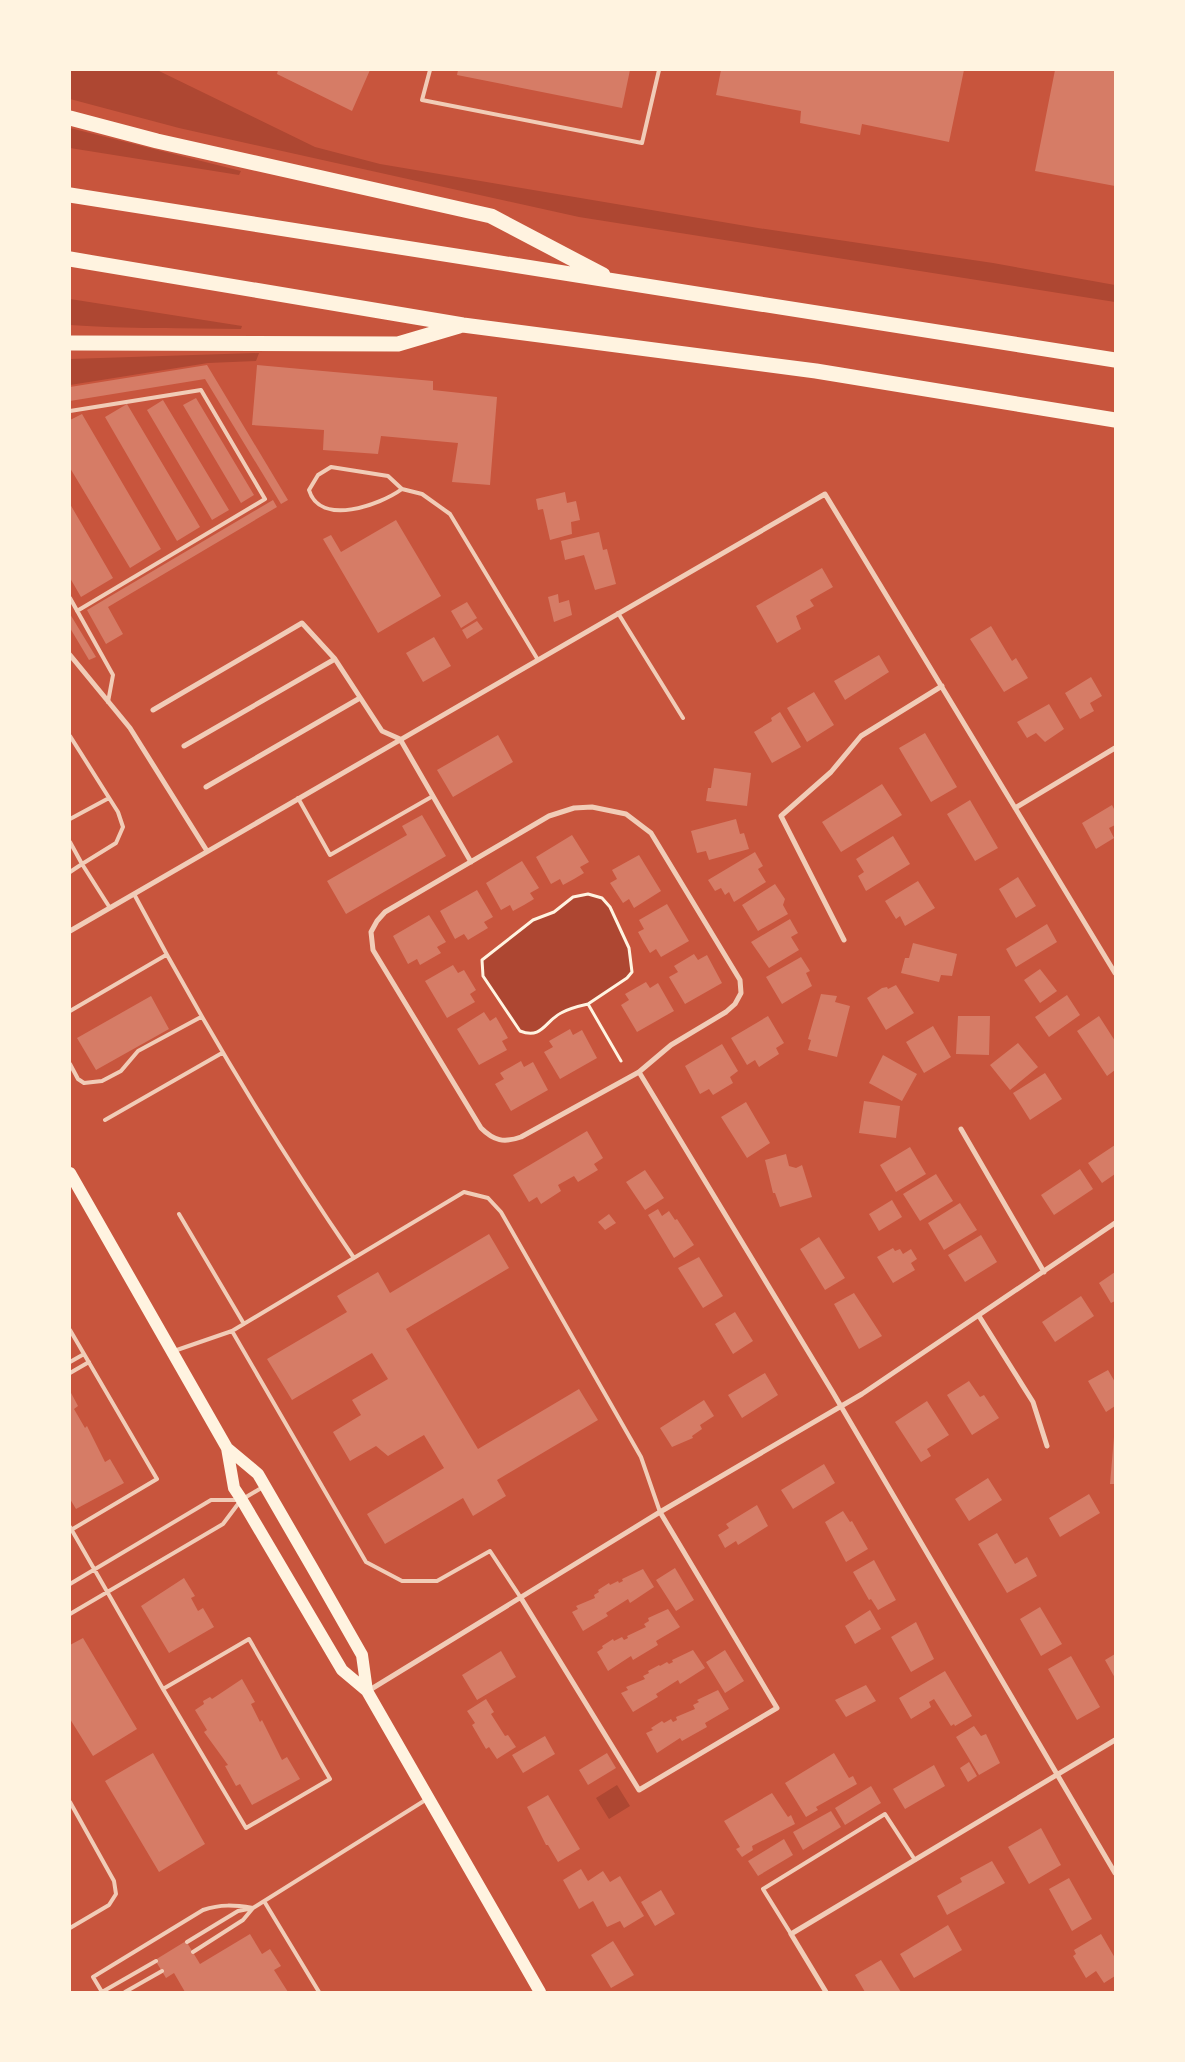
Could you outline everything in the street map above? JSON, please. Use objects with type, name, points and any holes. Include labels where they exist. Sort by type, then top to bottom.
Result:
[{"type":"highway","points":[[70,118],[157,141],[491,216],[616,282]]},
{"type":"highway","points":[[70,195],[1115,360]]},
{"type":"highway","points":[[70,260],[463,325],[816,371],[1115,420]]},
{"type":"highway","points":[[70,343],[398,344],[463,325]]},
{"type":"main road","points":[[70,1173],[227,1448],[234,1488],[342,1670],[367,1691],[540,1992]]},
{"type":"main road","points":[[227,1448],[258,1474],[265,1486],[362,1655],[367,1691]]},
{"type":"street","points":[[70,931],[825,494],[1114,970]]},
{"type":"street","points":[[154,710],[302,623],[335,659],[382,730],[400,739],[471,862]]},
{"type":"street","points":[[70,655],[130,728],[207,851]]},
{"type":"street","points":[[184,746],[335,659]]},
{"type":"street","points":[[844,940],[781,816],[831,772],[861,736],[942,686]]},
{"type":"street","points":[[206,787],[360,698]]},
{"type":"street","points":[[1015,808],[1115,748]]},
{"type":"street","points":[[592,807],[611,809],[626,814],[639,822],[661,845],[740,980],[741,993],[735,1004],[726,1012],[671,1045],[639,1072],[606,1092],[564,1111],[521,1137],[510,1140],[497,1140],[481,1128],[373,950],[372,932],[377,921],[385,912],[471,862],[548,816],[574,808],[592,807]]},
{"type":"street","points":[[639,1072],[841,1406],[1115,1873]]},
{"type":"street","points":[[961,1128],[1044,1272]]},
{"type":"street","points":[[367,1691],[660,1512],[841,1406],[979,1316],[1115,1223]]},
{"type":"street","points":[[979,1316],[1033,1402],[1047,1446]]},
{"type":"street","points":[[521,1598],[639,1790],[777,1708],[660,1512]]},
{"type":"street","points":[[826,1992],[791,1934],[1115,1740]]},
{"type":"lane","points":[[430,70],[422,100],[642,142],[659,70]]},
{"type":"lane","points":[[70,411],[201,390],[265,499],[77,611]]},
{"type":"lane","points":[[402,489],[387,500],[357,510],[322,508],[312,500],[309,490],[318,475],[331,467],[388,476],[402,489],[422,494],[450,514],[538,660]]},
{"type":"lane","points":[[70,598],[113,675],[108,702]]},
{"type":"lane","points":[[618,613],[683,718]]},
{"type":"lane","points":[[70,736],[110,798],[118,812],[123,827],[116,843],[70,872]]},
{"type":"lane","points":[[298,798],[330,854],[432,796]]},
{"type":"lane","points":[[70,820],[110,798]]},
{"type":"lane","points":[[70,842],[110,908]]},
{"type":"lane","points":[[134,894],[166,955],[222,1053],[284,1155],[354,1258]]},
{"type":"lane","points":[[70,1011],[166,955]]},
{"type":"lane","points":[[70,1064],[78,1079],[84,1083],[102,1080],[122,1071],[138,1051],[201,1017]]},
{"type":"lane","points":[[105,1120],[222,1053]]},
{"type":"lane","points":[[172,1352],[232,1331],[464,1192],[488,1198],[501,1212],[641,1458],[660,1512]]},
{"type":"lane","points":[[179,1214],[244,1324]]},
{"type":"lane","points":[[70,1330],[157,1479],[71,1528],[106,1592],[162,1688],[246,1828],[330,1778],[249,1639],[162,1688]]},
{"type":"lane","points":[[232,1331],[366,1562],[402,1581],[437,1581],[490,1551],[521,1598]]},
{"type":"lane","points":[[70,1362],[84,1354]]},
{"type":"lane","points":[[70,1373],[89,1362]]},
{"type":"lane","points":[[70,1614],[224,1524],[241,1500],[265,1486]]},
{"type":"lane","points":[[70,1584],[211,1500],[241,1500]]},
{"type":"lane","points":[[193,1952],[243,1920],[253,1908],[430,1798]]},
{"type":"lane","points":[[70,1802],[114,1881],[116,1894],[109,1905],[70,1928]]},
{"type":"lane","points":[[791,1934],[763,1889],[885,1814],[916,1860]]},
{"type":"lane","points":[[264,1901],[319,1992]]},
{"type":"lane","points":[[156,1961],[102,1992],[93,1977],[203,1910],[217,1905],[233,1904],[253,1908]]},
{"type":"lane","points":[[187,1942],[238,1911],[253,1908]]},
{"type":"lane","points":[[125,1992],[162,1970]]},
{"type":"path","points":[[581,894],[596,896],[607,902],[619,924],[631,956],[632,972],[627,978],[588,1004],[559,1014],[542,1031],[530,1034],[520,1031],[483,976],[482,960],[533,920],[554,912],[573,897],[581,894]]},
{"type":"path","points":[[588,1004],[621,1060]]},
{"type":"shaded area","points":[[70,70],[157,70],[315,147],[380,164],[758,228],[993,263],[1115,285],[1115,302],[579,217],[179,128],[70,99]]},
{"type":"shaded area","points":[[70,128],[241,171],[239,175],[70,148]]},
{"type":"shaded area","points":[[70,299],[242,326],[241,329],[134,328],[70,325]]},
{"type":"shaded area","points":[[259,353],[256,361],[208,363],[70,385],[70,359]]},
{"type":"shaded area","points":[[581,894],[598,897],[608,904],[626,940],[632,970],[629,977],[592,1002],[559,1014],[541,1031],[535,1033],[520,1031],[483,976],[482,960],[533,920],[554,912],[568,900]]},
{"type":"shaded area","points":[[617,1785],[630,1806],[609,1819],[596,1798]]},
{"type":"building","points":[[278,70],[370,70],[352,111],[277,74]]},
{"type":"building","points":[[458,70],[630,70],[622,108],[457,75]]},
{"type":"building","points":[[721,70],[964,70],[949,142],[862,124],[860,135],[800,123],[801,111],[716,95]]},
{"type":"building","points":[[1055,70],[1115,70],[1115,186],[1035,171]]},
{"type":"building","points":[[207,365],[288,500],[281,504],[205,379],[70,401],[70,387]]},
{"type":"building","points":[[257,365],[433,381],[433,390],[497,397],[490,485],[452,482],[458,443],[381,436],[378,454],[323,450],[324,430],[252,425]]},
{"type":"building","points":[[196,398],[254,495],[241,503],[183,405]]},
{"type":"building","points":[[163,400],[229,510],[212,520],[147,410]]},
{"type":"building","points":[[127,404],[200,527],[177,541],[105,417]]},
{"type":"building","points":[[82,414],[161,549],[130,568],[70,468],[70,420]]},
{"type":"building","points":[[565,492],[567,503],[576,501],[580,520],[571,522],[572,534],[550,540],[543,509],[538,510],[536,499]]},
{"type":"building","points":[[273,500],[277,507],[108,607],[123,634],[106,644],[87,610]]},
{"type":"building","points":[[70,504],[113,578],[81,597],[70,578]]},
{"type":"building","points":[[396,520],[441,596],[378,633],[323,539],[331,535],[341,552]]},
{"type":"building","points":[[599,532],[603,550],[607,549],[616,584],[595,590],[584,555],[565,560],[561,541]]},
{"type":"building","points":[[822,568],[833,587],[810,600],[814,606],[796,616],[801,629],[777,643],[756,606]]},
{"type":"building","points":[[558,594],[559,603],[569,600],[572,615],[554,622],[548,597]]},
{"type":"building","points":[[467,602],[477,618],[461,628],[451,611]]},
{"type":"building","points":[[70,614],[96,657],[89,660],[70,628]]},
{"type":"building","points":[[477,621],[483,629],[467,639],[462,630]]},
{"type":"building","points":[[991,626],[1012,661],[1016,658],[1028,678],[1004,692],[970,639]]},
{"type":"building","points":[[434,637],[451,666],[423,682],[406,653]]},
{"type":"building","points":[[879,655],[889,672],[845,700],[834,681]]},
{"type":"building","points":[[1091,677],[1102,696],[1090,703],[1094,711],[1080,719],[1065,693]]},
{"type":"building","points":[[814,692],[834,725],[807,742],[787,708]]},
{"type":"building","points":[[1049,704],[1064,729],[1045,742],[1036,733],[1027,738],[1017,722]]},
{"type":"building","points":[[780,712],[801,747],[772,763],[754,732],[772,721],[771,718]]},
{"type":"building","points":[[925,733],[957,787],[931,802],[899,748]]},
{"type":"building","points":[[498,735],[513,762],[453,797],[437,770]]},
{"type":"building","points":[[714,768],[751,773],[747,806],[706,801],[708,788],[711,788]]},
{"type":"building","points":[[882,784],[902,815],[841,852],[822,822]]},
{"type":"building","points":[[970,800],[998,848],[975,861],[947,814]]},
{"type":"building","points":[[1112,805],[1115,811],[1115,825],[1109,828],[1114,838],[1096,849],[1082,823]]},
{"type":"building","points":[[422,815],[446,856],[346,914],[327,881],[407,835],[402,826]]},
{"type":"building","points":[[736,819],[740,834],[744,833],[749,849],[709,860],[706,851],[697,853],[691,831]]},
{"type":"building","points":[[572,835],[589,862],[580,867],[584,873],[574,879],[563,885],[560,879],[551,884],[536,857]]},
{"type":"building","points":[[893,836],[910,864],[866,891],[858,876],[864,872],[856,859]]},
{"type":"building","points":[[755,852],[763,866],[758,869],[766,882],[734,902],[729,892],[725,895],[721,888],[715,891],[708,880]]},
{"type":"building","points":[[639,855],[661,891],[634,908],[629,899],[623,903],[610,883],[617,879],[612,870]]},
{"type":"building","points":[[522,861],[539,888],[530,893],[534,899],[524,905],[513,911],[510,905],[501,910],[486,883]]},
{"type":"building","points":[[1018,877],[1036,906],[1016,918],[999,889]]},
{"type":"building","points":[[918,881],[935,908],[905,926],[900,916],[896,919],[885,901]]},
{"type":"building","points":[[775,884],[785,899],[783,905],[788,914],[758,931],[742,905]]},
{"type":"building","points":[[477,890],[493,917],[484,922],[488,928],[468,940],[464,934],[455,939],[440,911]]},
{"type":"building","points":[[667,904],[689,941],[661,957],[656,949],[650,953],[644,943],[638,932],[644,929],[639,920]]},
{"type":"building","points":[[429,915],[446,942],[437,947],[441,953],[420,965],[417,959],[408,964],[393,936]]},
{"type":"building","points":[[790,919],[798,933],[791,937],[799,950],[769,968],[751,942]]},
{"type":"building","points":[[1047,924],[1057,942],[1016,967],[1006,949]]},
{"type":"building","points":[[913,943],[957,954],[952,976],[941,975],[939,982],[901,973],[905,958],[909,958]]},
{"type":"building","points":[[694,954],[698,960],[707,955],[722,983],[685,1004],[669,977],[678,972],[674,966]]},
{"type":"building","points":[[801,957],[810,971],[806,973],[812,986],[782,1004],[766,977]]},
{"type":"building","points":[[453,965],[458,973],[464,970],[476,990],[470,994],[475,1002],[447,1018],[425,981]]},
{"type":"building","points":[[1040,969],[1057,991],[1040,1003],[1024,980]]},
{"type":"building","points":[[646,982],[650,988],[658,983],[674,1011],[637,1032],[621,1005],[629,1000],[625,994]]},
{"type":"building","points":[[896,985],[914,1013],[886,1030],[867,998],[882,988],[887,987],[888,989]]},
{"type":"building","points":[[821,994],[837,996],[835,1002],[850,1006],[837,1057],[808,1050],[811,1040],[808,1039]]},
{"type":"building","points":[[1067,995],[1080,1015],[1049,1037],[1035,1017]]},
{"type":"building","points":[[151,996],[169,1029],[96,1070],[77,1038]]},
{"type":"building","points":[[484,1012],[490,1021],[496,1017],[508,1038],[502,1041],[507,1050],[479,1065],[457,1029]]},
{"type":"building","points":[[768,1016],[784,1043],[776,1048],[779,1054],[759,1067],[755,1060],[747,1065],[731,1038]]},
{"type":"building","points":[[958,1016],[990,1016],[989,1055],[956,1054]]},
{"type":"building","points":[[1099,1016],[1115,1041],[1115,1070],[1107,1076],[1077,1031]]},
{"type":"building","points":[[933,1026],[951,1057],[924,1073],[906,1042]]},
{"type":"building","points":[[570,1029],[573,1035],[582,1030],[597,1058],[560,1079],[544,1052],[553,1047],[549,1041]]},
{"type":"building","points":[[1018,1043],[1038,1067],[1010,1090],[990,1065]]},
{"type":"building","points":[[722,1044],[738,1071],[730,1077],[733,1083],[713,1095],[709,1089],[700,1094],[685,1066]]},
{"type":"building","points":[[883,1055],[917,1074],[902,1101],[869,1083]]},
{"type":"building","points":[[521,1061],[524,1067],[533,1062],[548,1090],[511,1111],[495,1084],[504,1079],[500,1073]]},
{"type":"building","points":[[1045,1073],[1062,1099],[1030,1120],[1013,1093]]},
{"type":"building","points":[[864,1101],[900,1106],[896,1138],[859,1133]]},
{"type":"building","points":[[746,1102],[770,1143],[747,1158],[721,1117]]},
{"type":"building","points":[[587,1131],[603,1158],[594,1164],[598,1170],[578,1182],[574,1176],[558,1185],[561,1191],[541,1204],[537,1197],[529,1202],[513,1175]]},
{"type":"building","points":[[1115,1145],[1115,1174],[1102,1183],[1088,1163]]},
{"type":"building","points":[[910,1147],[926,1174],[896,1192],[880,1165]]},
{"type":"building","points":[[786,1154],[789,1166],[796,1168],[802,1165],[812,1197],[780,1207],[775,1193],[773,1193],[765,1160]]},
{"type":"building","points":[[1080,1169],[1093,1189],[1054,1215],[1041,1195]]},
{"type":"building","points":[[645,1170],[664,1198],[645,1210],[626,1182]]},
{"type":"building","points":[[936,1174],[953,1201],[920,1221],[903,1194]]},
{"type":"building","points":[[892,1200],[902,1217],[879,1231],[869,1214]]},
{"type":"building","points":[[960,1203],[977,1230],[944,1250],[928,1223]]},
{"type":"building","points":[[658,1209],[662,1216],[669,1211],[675,1220],[677,1219],[694,1245],[674,1258],[648,1215]]},
{"type":"building","points":[[609,1214],[616,1223],[605,1230],[598,1222]]},
{"type":"building","points":[[489,1234],[509,1268],[406,1329],[478,1449],[579,1389],[598,1420],[497,1480],[506,1496],[473,1516],[463,1498],[385,1544],[367,1514],[444,1468],[424,1435],[388,1456],[376,1446],[350,1461],[333,1432],[361,1415],[352,1400],[388,1379],[372,1353],[292,1400],[267,1359],[347,1312],[337,1296],[378,1272],[390,1293]]},
{"type":"building","points":[[981,1235],[997,1262],[965,1282],[948,1255]]},
{"type":"building","points":[[819,1237],[845,1278],[825,1290],[800,1249]]},
{"type":"building","points":[[893,1248],[895,1251],[900,1249],[903,1254],[911,1249],[917,1259],[911,1263],[915,1270],[893,1283],[877,1257]]},
{"type":"building","points":[[699,1257],[723,1296],[703,1308],[678,1268]]},
{"type":"building","points":[[1115,1272],[1115,1301],[1111,1303],[1099,1283]]},
{"type":"building","points":[[854,1293],[882,1336],[859,1349],[834,1304]]},
{"type":"building","points":[[1081,1296],[1094,1316],[1055,1342],[1042,1322]]},
{"type":"building","points":[[735,1312],[753,1341],[733,1354],[715,1324]]},
{"type":"building","points":[[1108,1370],[1115,1382],[1115,1406],[1106,1412],[1088,1381]]},
{"type":"building","points":[[765,1373],[778,1395],[742,1418],[728,1395]]},
{"type":"building","points":[[969,1381],[980,1397],[984,1395],[999,1418],[972,1435],[947,1395]]},
{"type":"building","points":[[70,1391],[78,1406],[74,1409],[85,1428],[87,1426],[105,1462],[110,1459],[124,1483],[76,1509],[70,1499]]},
{"type":"building","points":[[704,1400],[714,1416],[700,1425],[702,1429],[692,1436],[693,1438],[672,1447],[660,1428]]},
{"type":"building","points":[[927,1401],[949,1435],[927,1449],[931,1456],[921,1462],[895,1422]]},
{"type":"building","points":[[1114,1437],[1115,1484],[1110,1484]]},
{"type":"building","points":[[824,1464],[835,1483],[793,1509],[781,1490]]},
{"type":"building","points":[[988,1478],[1002,1500],[969,1521],[955,1499]]},
{"type":"building","points":[[1089,1494],[1100,1513],[1060,1537],[1049,1518]]},
{"type":"building","points":[[757,1505],[768,1526],[738,1545],[736,1541],[725,1548],[718,1535],[729,1528],[726,1524]]},
{"type":"building","points":[[843,1511],[850,1522],[852,1521],[868,1549],[846,1562],[825,1522]]},
{"type":"building","points":[[997,1533],[1015,1564],[1027,1557],[1037,1576],[1007,1593],[978,1544]]},
{"type":"building","points":[[874,1560],[896,1600],[878,1610],[871,1599],[869,1600],[853,1572]]},
{"type":"building","points":[[675,1568],[694,1600],[676,1611],[656,1580]]},
{"type":"building","points":[[643,1569],[654,1587],[630,1603],[628,1599],[606,1613],[608,1616],[583,1631],[572,1612],[578,1609],[576,1606],[595,1598],[594,1595],[599,1592],[598,1590],[609,1583],[610,1585],[618,1581],[619,1583],[623,1581],[622,1579]]},
{"type":"building","points":[[184,1578],[195,1596],[191,1598],[198,1611],[203,1608],[214,1627],[169,1653],[141,1606]]},
{"type":"building","points":[[1040,1607],[1062,1644],[1041,1656],[1020,1619]]},
{"type":"building","points":[[668,1609],[680,1627],[656,1641],[658,1645],[633,1660],[631,1656],[608,1671],[597,1652],[603,1648],[602,1646],[613,1639],[614,1641],[622,1637],[624,1640],[628,1638],[627,1636],[646,1627],[644,1624],[649,1621],[648,1618]]},
{"type":"building","points":[[870,1610],[881,1629],[855,1644],[845,1626]]},
{"type":"building","points":[[916,1622],[934,1659],[911,1672],[891,1637]]},
{"type":"building","points":[[83,1638],[137,1729],[93,1756],[70,1719],[70,1645]]},
{"type":"building","points":[[693,1650],[705,1668],[680,1684],[678,1680],[656,1694],[658,1697],[633,1712],[621,1693],[628,1690],[626,1687],[645,1679],[643,1676],[649,1673],[648,1671],[667,1662],[669,1664],[673,1662],[672,1660]]},
{"type":"building","points":[[725,1650],[744,1681],[725,1693],[706,1662]]},
{"type":"building","points":[[501,1651],[516,1677],[477,1700],[462,1675]]},
{"type":"building","points":[[1115,1654],[1115,1678],[1105,1660]]},
{"type":"building","points":[[1071,1656],[1100,1707],[1077,1720],[1048,1669]]},
{"type":"building","points":[[945,1671],[972,1716],[955,1726],[954,1724],[951,1726],[934,1699],[929,1702],[931,1707],[911,1719],[899,1698]]},
{"type":"building","points":[[242,1679],[255,1702],[251,1704],[260,1722],[262,1720],[282,1760],[287,1757],[300,1779],[252,1805],[240,1784],[236,1786],[225,1766],[228,1765],[204,1732],[207,1730],[195,1710],[204,1704],[203,1701],[210,1697],[212,1699]]},
{"type":"building","points":[[866,1685],[876,1701],[846,1717],[835,1700]]},
{"type":"building","points":[[718,1690],[729,1709],[705,1723],[707,1727],[682,1741],[680,1738],[657,1753],[646,1733],[653,1730],[651,1728],[662,1721],[664,1723],[671,1719],[673,1722],[677,1720],[676,1717],[695,1709],[693,1705],[699,1702],[697,1700]]},
{"type":"building","points":[[486,1699],[494,1712],[491,1714],[505,1736],[508,1735],[516,1747],[497,1759],[489,1747],[486,1749],[472,1725],[475,1723],[467,1711]]},
{"type":"building","points":[[974,1726],[981,1736],[986,1734],[1000,1763],[979,1775],[956,1737]]},
{"type":"building","points":[[545,1736],[555,1754],[523,1773],[512,1755]]},
{"type":"building","points":[[153,1753],[205,1844],[159,1872],[105,1781]]},
{"type":"building","points":[[607,1753],[616,1768],[588,1785],[579,1770]]},
{"type":"building","points":[[834,1753],[849,1778],[853,1776],[857,1784],[816,1807],[818,1810],[806,1817],[785,1783]]},
{"type":"building","points":[[969,1762],[977,1776],[968,1782],[960,1768]]},
{"type":"building","points":[[934,1765],[945,1786],[905,1809],[893,1789]]},
{"type":"building","points":[[871,1786],[881,1803],[845,1825],[835,1808]]},
{"type":"building","points":[[772,1793],[788,1817],[791,1815],[795,1824],[752,1846],[753,1850],[742,1857],[736,1849],[740,1847],[724,1821]]},
{"type":"building","points":[[548,1795],[580,1849],[558,1862],[548,1845],[546,1845],[527,1807]]},
{"type":"building","points":[[831,1811],[841,1827],[803,1850],[793,1832]]},
{"type":"building","points":[[1041,1828],[1061,1865],[1029,1884],[1008,1847]]},
{"type":"building","points":[[784,1839],[793,1855],[758,1876],[748,1861]]},
{"type":"building","points":[[992,1861],[1005,1883],[947,1915],[937,1896],[962,1882],[960,1878]]},
{"type":"building","points":[[581,1869],[588,1881],[603,1871],[610,1882],[620,1876],[644,1916],[624,1928],[620,1921],[607,1927],[593,1901],[579,1909],[563,1880]]},
{"type":"building","points":[[1069,1878],[1092,1919],[1072,1931],[1049,1889]]},
{"type":"building","points":[[661,1890],[675,1914],[655,1926],[641,1902]]},
{"type":"building","points":[[948,1925],[962,1950],[914,1978],[900,1954]]},
{"type":"building","points":[[250,1934],[262,1954],[270,1949],[281,1966],[274,1970],[288,1992],[185,1992],[174,1973],[166,1978],[155,1960],[186,1941],[200,1964]]},
{"type":"building","points":[[1101,1934],[1115,1958],[1115,1976],[1104,1983],[1096,1971],[1086,1978],[1073,1956],[1076,1954],[1074,1950]]},
{"type":"building","points":[[613,1941],[634,1975],[611,1988],[591,1955]]},
{"type":"building","points":[[881,1960],[901,1992],[865,1992],[855,1975]]}]
